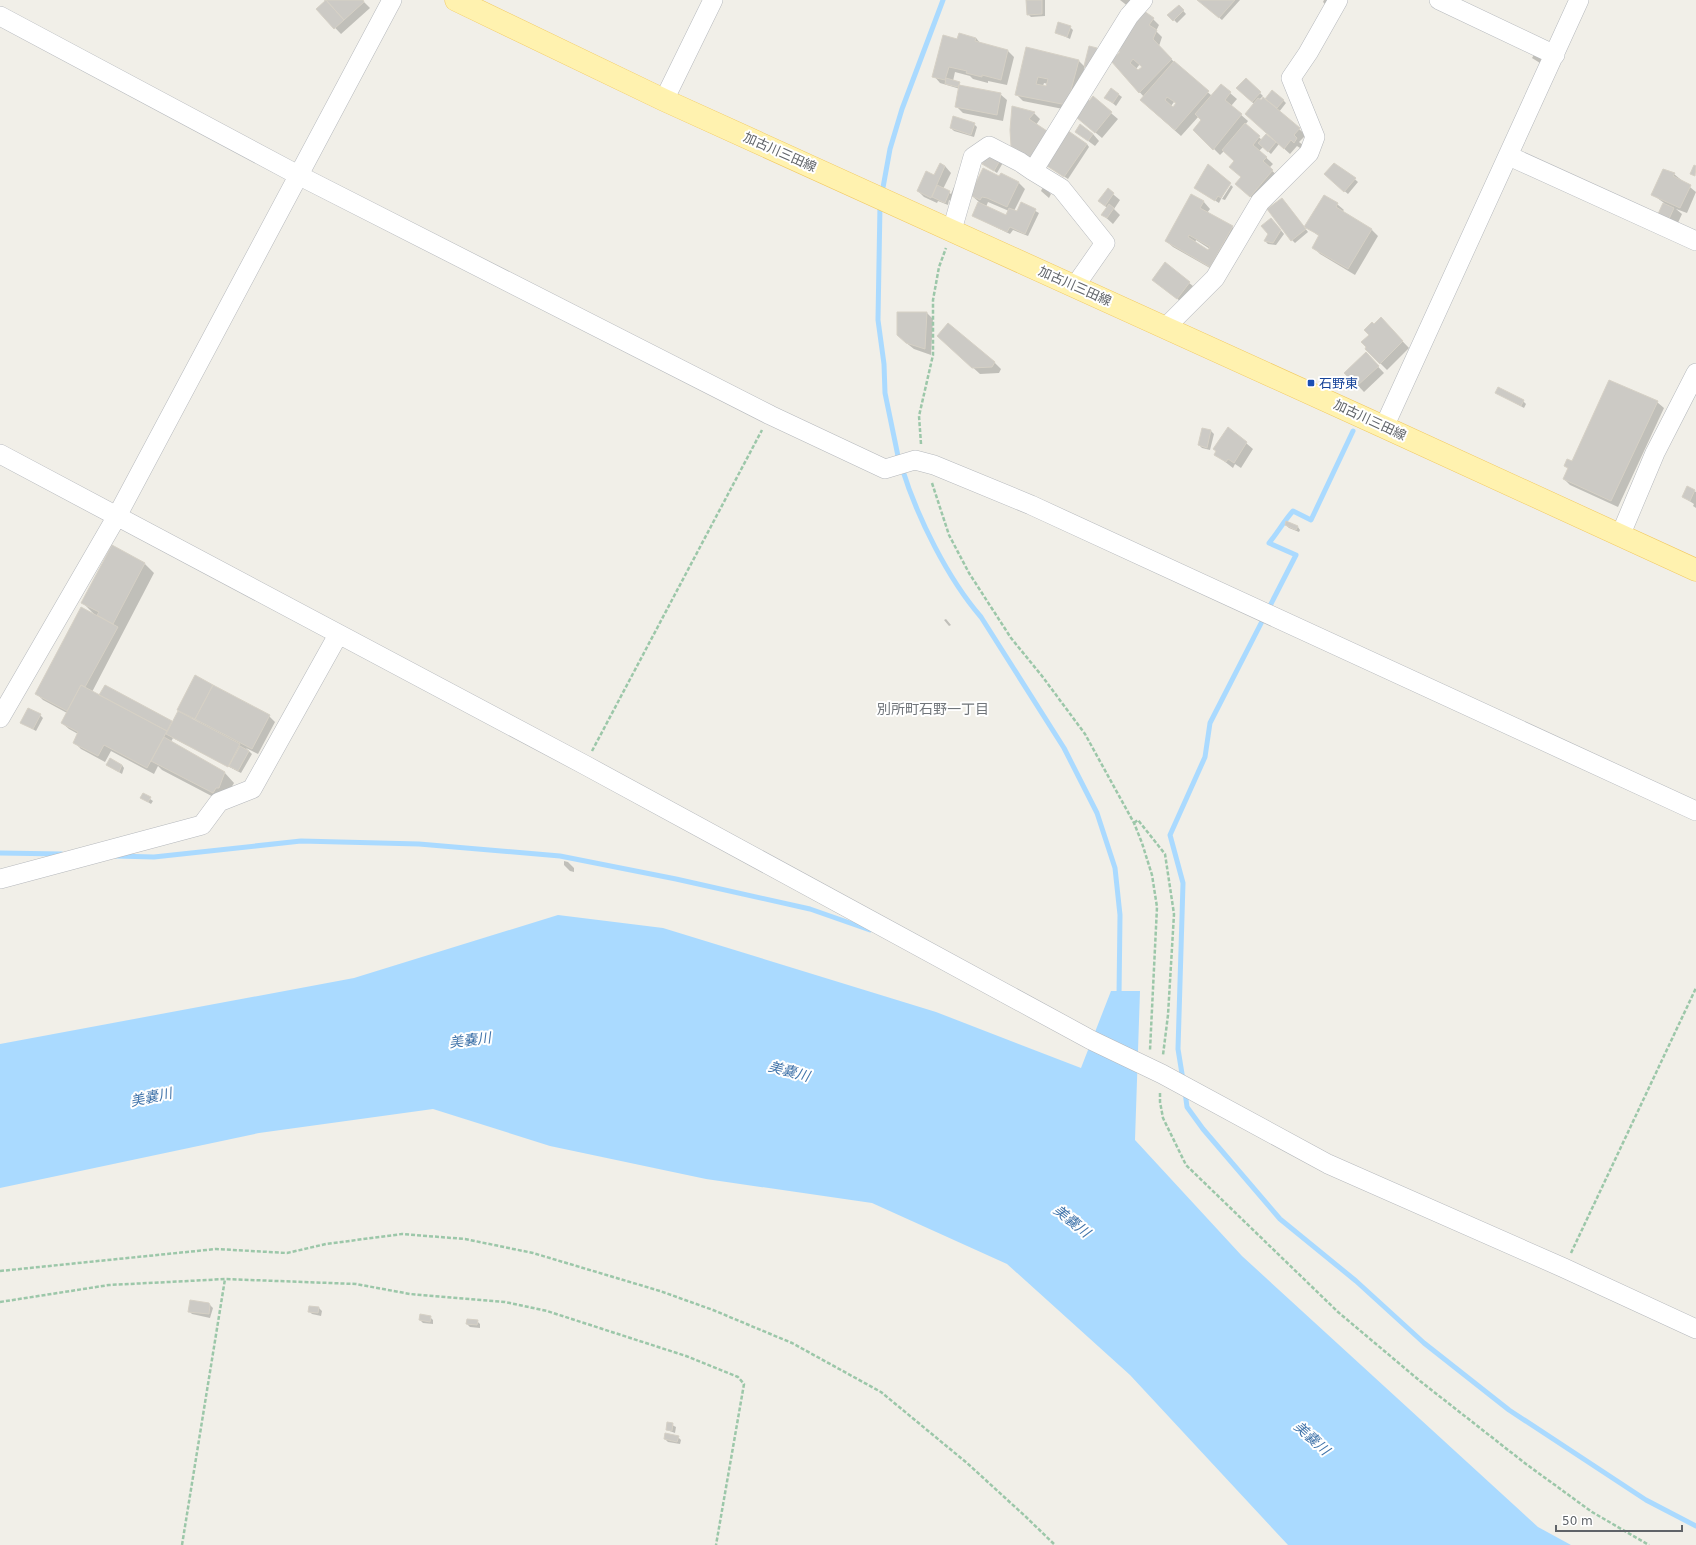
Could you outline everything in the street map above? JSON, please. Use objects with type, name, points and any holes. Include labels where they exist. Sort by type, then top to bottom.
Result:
[{"type":"main road","name":"加古川三田線","points":[[456,0],[664,100],[1166,327],[1696,570]]},
{"type":"street","points":[[0,718],[117,516],[392,0]]},
{"type":"street","points":[[664,100],[713,0]]},
{"type":"street","points":[[1033,171],[1129,16],[1143,0]]},
{"type":"street","points":[[1166,327],[1216,278],[1260,202],[1309,153],[1316,137],[1291,78],[1308,53],[1338,0]]},
{"type":"street","points":[[1439,0],[1555,55]]},
{"type":"street","points":[[1384,427],[1579,0]]},
{"type":"street","points":[[0,16],[298,175],[770,415],[885,469],[924,462],[1031,506],[1696,811]]},
{"type":"street","points":[[952,230],[973,157],[989,146],[1020,162],[1061,188],[1105,243],[1075,286]]},
{"type":"street","points":[[1509,156],[1696,241]]},
{"type":"street","points":[[1620,536],[1655,453],[1696,373]]},
{"type":"street","points":[[0,454],[338,636],[585,765],[1090,1040],[1150,1069],[1328,1164],[1564,1268],[1696,1329]]},
{"type":"street","points":[[0,879],[202,825],[219,802],[252,789],[338,636]]},
{"type":"path","points":[[952,230],[939,267],[933,300],[933,355],[919,416],[924,462],[949,535],[969,573],[1011,638],[1042,676],[1085,734],[1134,823],[1152,874],[1157,907],[1150,1069],[1160,1102],[1163,1118],[1186,1165],[1338,1312],[1420,1381],[1526,1464],[1592,1512],[1648,1545]]},
{"type":"path","points":[[585,765],[770,415]]},
{"type":"path","points":[[1134,823],[1138,820],[1165,854],[1174,914],[1168,1015],[1150,1069]]},
{"type":"path","points":[[1564,1268],[1696,988]]},
{"type":"path","points":[[0,1271],[216,1249],[287,1253],[326,1244],[402,1234],[465,1240],[534,1253],[660,1291],[712,1310],[792,1343],[881,1392],[967,1463],[1055,1545]]},
{"type":"path","points":[[182,1545],[225,1279]]},
{"type":"path","points":[[0,1302],[109,1285],[225,1279],[356,1284],[410,1294],[505,1302],[547,1311],[686,1356],[738,1377],[744,1384],[716,1545]]},
{"type":"water","name":"美嚢川","points":[[558,915],[663,928],[936,1012],[1081,1068],[1111,991],[1140,991],[1135,1140],[1242,1256],[1538,1527],[1571,1545],[1288,1545],[1130,1375],[1007,1264],[872,1203],[706,1179],[550,1146],[433,1109],[259,1133],[0,1188],[0,1044],[354,978]]},
{"type":"building","points":[[326,0],[363,0],[364,2],[344,20]]},
{"type":"building","points":[[326,0],[344,20],[334,29],[316,9]]},
{"type":"building","points":[[1026,0],[1042,0],[1042,14],[1027,15]]},
{"type":"building","points":[[1197,0],[1235,0],[1219,18]]},
{"type":"building","points":[[1179,5],[1184,10],[1173,21],[1167,15]]},
{"type":"building","points":[[1144,11],[1154,18],[1149,25],[1157,30],[1153,39],[1172,59],[1139,93],[1111,61],[1119,53],[1121,45]],"holes":[[[1133,59],[1142,67],[1138,70],[1130,63]]]},
{"type":"building","points":[[1058,22],[1071,26],[1067,37],[1055,33]]},
{"type":"building","points":[[959,33],[976,38],[975,41],[1008,50],[1001,80],[966,73],[967,71],[949,67],[945,80],[932,77],[943,35],[957,39]]},
{"type":"building","points":[[1089,46],[1097,48],[1092,68],[1084,66]]},
{"type":"building","points":[[1026,47],[1079,60],[1067,105],[1015,95]],"holes":[[[1038,77],[1048,79],[1046,86],[1036,84]]]},
{"type":"building","points":[[1174,61],[1209,91],[1175,130],[1140,100]],"holes":[[[1167,97],[1176,103],[1173,107],[1165,100]]]},
{"type":"building","points":[[946,78],[960,82],[958,87],[945,84]]},
{"type":"building","points":[[1246,78],[1261,92],[1252,102],[1236,88]]},
{"type":"building","points":[[1221,84],[1231,92],[1225,100],[1242,114],[1213,150],[1193,130],[1201,120],[1195,114]]},
{"type":"building","points":[[959,85],[1001,93],[997,115],[955,107]]},
{"type":"building","points":[[1111,88],[1119,94],[1113,103],[1104,98]]},
{"type":"building","points":[[1272,90],[1284,100],[1277,108],[1265,99]]},
{"type":"building","points":[[1093,96],[1112,112],[1095,133],[1076,117],[1087,99],[1089,101]]},
{"type":"building","points":[[1263,97],[1300,128],[1294,135],[1297,138],[1294,143],[1291,140],[1284,149],[1245,114],[1258,98],[1261,100]]},
{"type":"building","points":[[1012,106],[1035,112],[1029,119],[1050,133],[1031,162],[1011,146],[1010,130]]},
{"type":"building","points":[[953,116],[975,123],[971,135],[950,128]]},
{"type":"building","points":[[1245,123],[1260,136],[1253,145],[1267,157],[1263,161],[1273,170],[1250,197],[1235,184],[1241,177],[1229,167],[1234,161],[1222,150]]},
{"type":"building","points":[[1080,124],[1093,134],[1088,141],[1075,132]]},
{"type":"building","points":[[1067,130],[1087,144],[1064,177],[1044,164]]},
{"type":"building","points":[[1266,134],[1276,142],[1268,152],[1258,143]]},
{"type":"building","points":[[987,156],[1002,157],[994,171],[982,164]]},
{"type":"building","points":[[940,163],[945,166],[931,198],[917,191],[926,171],[934,175]]},
{"type":"building","points":[[1334,163],[1356,178],[1344,192],[1324,174]]},
{"type":"building","points":[[1208,164],[1231,183],[1221,198],[1218,196],[1215,201],[1194,188]]},
{"type":"building","points":[[1694,165],[1696,166],[1695,176],[1690,174]]},
{"type":"building","points":[[983,168],[999,176],[1001,173],[1019,182],[1007,207],[987,198],[982,197],[980,200],[970,195]]},
{"type":"building","points":[[1663,169],[1675,173],[1673,176],[1691,185],[1680,208],[1651,195]]},
{"type":"building","points":[[937,185],[950,191],[945,203],[932,197]]},
{"type":"building","points":[[1108,188],[1114,193],[1105,206],[1098,201]]},
{"type":"building","points":[[1191,194],[1204,201],[1200,208],[1233,226],[1210,267],[1165,241]],"holes":[[[1189,235],[1210,247],[1208,250],[1188,237]]]},
{"type":"building","points":[[1324,195],[1338,203],[1336,207],[1372,229],[1348,269],[1312,248],[1319,235],[1304,227]]},
{"type":"building","points":[[1282,198],[1306,229],[1291,241],[1267,209]]},
{"type":"building","points":[[978,202],[1006,215],[1009,208],[1017,211],[1021,202],[1036,209],[1025,234],[1010,227],[1007,232],[972,216]]},
{"type":"building","points":[[1663,203],[1674,208],[1669,219],[1658,214]]},
{"type":"building","points":[[1109,204],[1114,208],[1107,218],[1101,215]]},
{"type":"building","points":[[1271,218],[1281,230],[1273,243],[1264,241],[1268,234],[1261,226]]},
{"type":"building","points":[[1165,262],[1190,282],[1177,299],[1152,280]]},
{"type":"building","points":[[897,312],[927,312],[925,349],[906,343],[897,335]]},
{"type":"building","points":[[1381,317],[1403,341],[1380,364],[1365,349],[1366,347],[1361,342],[1369,335],[1364,330],[1372,322],[1374,324]]},
{"type":"building","points":[[948,323],[995,362],[992,367],[972,368],[937,336]]},
{"type":"building","points":[[1366,352],[1379,366],[1357,386],[1344,373]]},
{"type":"building","points":[[1609,380],[1658,401],[1611,501],[1563,479],[1568,468],[1564,466],[1567,459],[1572,461]]},
{"type":"building","points":[[1498,387],[1524,400],[1521,406],[1495,393]]},
{"type":"building","points":[[1228,427],[1247,442],[1234,463],[1228,459],[1226,462],[1214,455],[1216,451],[1213,449]]},
{"type":"building","points":[[1202,428],[1211,430],[1207,448],[1198,445]]},
{"type":"building","points":[[1687,486],[1695,490],[1690,501],[1682,497]]},
{"type":"building","points":[[1286,521],[1298,526],[1296,530],[1285,525]]},
{"type":"building","points":[[112,545],[145,563],[113,624],[97,615],[99,612],[81,603]]},
{"type":"building","points":[[81,607],[118,627],[85,687],[81,685],[67,711],[35,694]]},
{"type":"building","points":[[195,675],[213,685],[195,719],[177,710]]},
{"type":"building","points":[[81,685],[167,731],[147,768],[104,745],[98,756],[73,743],[78,732],[61,723]]},
{"type":"building","points":[[105,685],[172,721],[167,731],[99,695]]},
{"type":"building","points":[[213,685],[270,715],[252,749],[195,719]]},
{"type":"building","points":[[28,708],[41,714],[33,729],[20,723]]},
{"type":"building","points":[[178,711],[240,744],[228,767],[166,734]]},
{"type":"building","points":[[164,737],[225,772],[219,788],[216,788],[213,793],[151,761]]},
{"type":"building","points":[[240,746],[249,751],[238,771],[229,766]]},
{"type":"building","points":[[110,758],[122,765],[119,772],[106,765]]},
{"type":"building","points":[[143,793],[151,797],[148,802],[140,798]]},
{"type":"building","points":[[190,1300],[209,1303],[209,1314],[188,1312]]},
{"type":"building","points":[[309,1306],[319,1307],[318,1313],[308,1312]]},
{"type":"building","points":[[420,1314],[431,1316],[430,1322],[419,1320]]},
{"type":"building","points":[[467,1319],[478,1320],[477,1325],[466,1324]]},
{"type":"building","points":[[667,1422],[673,1423],[672,1431],[666,1430]]},
{"type":"building","points":[[665,1433],[679,1436],[677,1442],[664,1439]]},
{"type":"waterway","points":[[882,193],[890,149],[902,109],[943,0]]},
{"type":"waterway","points":[[880,205],[878,320],[884,364],[885,393],[899,461]]},
{"type":"waterway","points":[[1183,1080],[1178,1049],[1183,883],[1170,835],[1205,757],[1210,723],[1296,555],[1269,543],[1293,511],[1311,520],[1353,431]]},
{"type":"waterway","points":[[902,468],[916,507],[945,566],[981,617],[1064,748],[1097,813],[1115,868],[1120,915],[1119,996]]},
{"type":"waterway","points":[[116,856],[154,857],[301,841],[419,844],[560,856],[676,879],[810,909],[870,930]]},
{"type":"waterway","points":[[0,853],[62,854]]},
{"type":"waterway","points":[[1185,1092],[1187,1107],[1203,1129],[1280,1219],[1356,1281],[1424,1343],[1509,1410],[1646,1500],[1696,1526]]},
{"type":"place","name":"石野東","points":[[1311,383]]},
{"type":"district","name":"別所町石野一丁目","points":[[933,709]]}]
